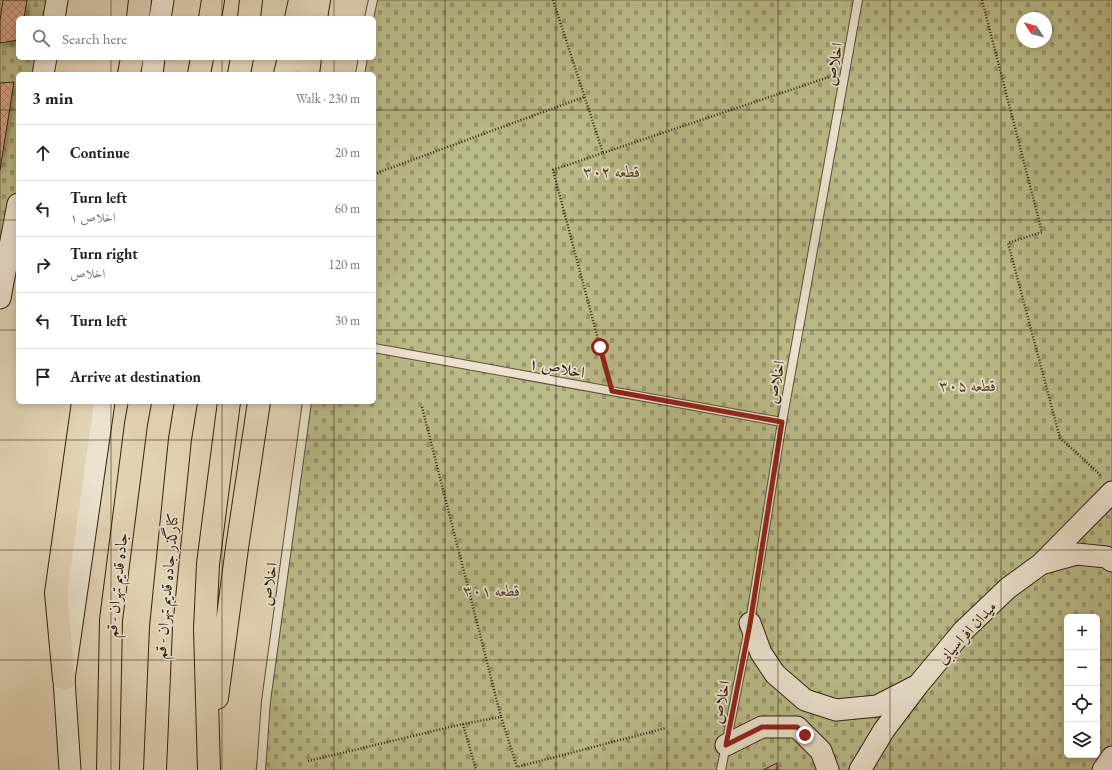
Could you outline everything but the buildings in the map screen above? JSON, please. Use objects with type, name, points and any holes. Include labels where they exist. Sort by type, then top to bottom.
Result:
[{"type":"highway","points":[[138,16],[140,0]]},
{"type":"highway","points":[[210,16],[213,0]]},
{"type":"highway","points":[[248,16],[252,0]]},
{"type":"highway","points":[[296,16],[300,0]]},
{"type":"highway","points":[[316,16],[319,0]]},
{"type":"highway","points":[[130,72],[132,60]]},
{"type":"highway","points":[[199,72],[202,60]]},
{"type":"highway","points":[[239,72],[242,60]]},
{"type":"highway","points":[[285,72],[288,60]]},
{"type":"highway","points":[[308,72],[310,60]]},
{"type":"highway","points":[[64,679],[56,593],[83,404]]},
{"type":"highway","name":"جاده قدیم تهران - قم","points":[[108,770],[111,620],[140,404]]},
{"type":"highway","name":"کنارگذر جاده قدیم تهران - قم","points":[[156,770],[161,627],[180,439],[186,404]]},
{"type":"highway","points":[[209,766],[205,629],[208,571],[228,404]]},
{"type":"highway","points":[[209,766],[237,548],[259,404]]},
{"type":"street","points":[[54,16],[57,0]]},
{"type":"street","points":[[160,16],[163,0]]},
{"type":"street","points":[[43,72],[46,60]]},
{"type":"street","points":[[152,72],[154,60]]},
{"type":"street","points":[[0,298],[16,214]]},
{"type":"street","points":[[70,770],[64,679],[104,404]]},
{"type":"street","points":[[1041,564],[1109,486]]},
{"type":"street","name":"میدان افراسیابی","points":[[860,770],[884,730],[918,685],[963,631],[1008,588],[1041,564],[1077,554],[1106,557],[1112,561]]},
{"type":"street","points":[[750,624],[761,653],[775,674],[805,700],[836,710],[877,706],[918,685]]},
{"type":"street","points":[[726,745],[762,727],[797,727],[821,751],[828,770]]},
{"type":"street","points":[[1102,770],[1112,757]]},
{"type":"lane","points":[[370,16],[372,0]]},
{"type":"lane","name":"اخلاص","points":[[721,770],[750,624],[782,422],[858,0]]},
{"type":"lane","points":[[360,72],[363,60]]},
{"type":"lane","name":"اخلاص ۱","points":[[376,348],[782,422]]},
{"type":"lane","name":"اخلاص","points":[[261,770],[266,701],[307,404]]},
{"type":"path","points":[[553,0],[603,154]]},
{"type":"path","points":[[982,0],[1042,232],[1008,243],[1060,438],[1109,486]]},
{"type":"path","points":[[612,391],[553,170],[845,71]]},
{"type":"path","points":[[376,173],[584,97]]},
{"type":"path","points":[[422,407],[501,717],[517,767],[666,728]]},
{"type":"path","points":[[308,762],[463,724],[501,717]]},
{"type":"path","points":[[463,724],[476,770]]},
{"type":"green space","points":[[0,0],[60,0],[56,16],[16,16],[16,60],[48,60],[45,72],[16,72],[16,223],[0,304]]},
{"type":"green space","points":[[372,0],[1112,0],[1112,770],[256,770],[311,404],[376,404],[376,72],[361,72],[364,60],[376,60],[376,16],[370,16]]},
{"type":"route","points":[[600,347],[612,391],[782,422],[750,624],[726,745],[762,727],[797,727],[805,735]]},
{"type":"park label","name":"قطعه ۳۰۲","points":[[612,171]]},
{"type":"park label","name":"قطعه ۳۰۵","points":[[968,385]]},
{"type":"park label","name":"قطعه ۳۰۱","points":[[492,590]]}]
